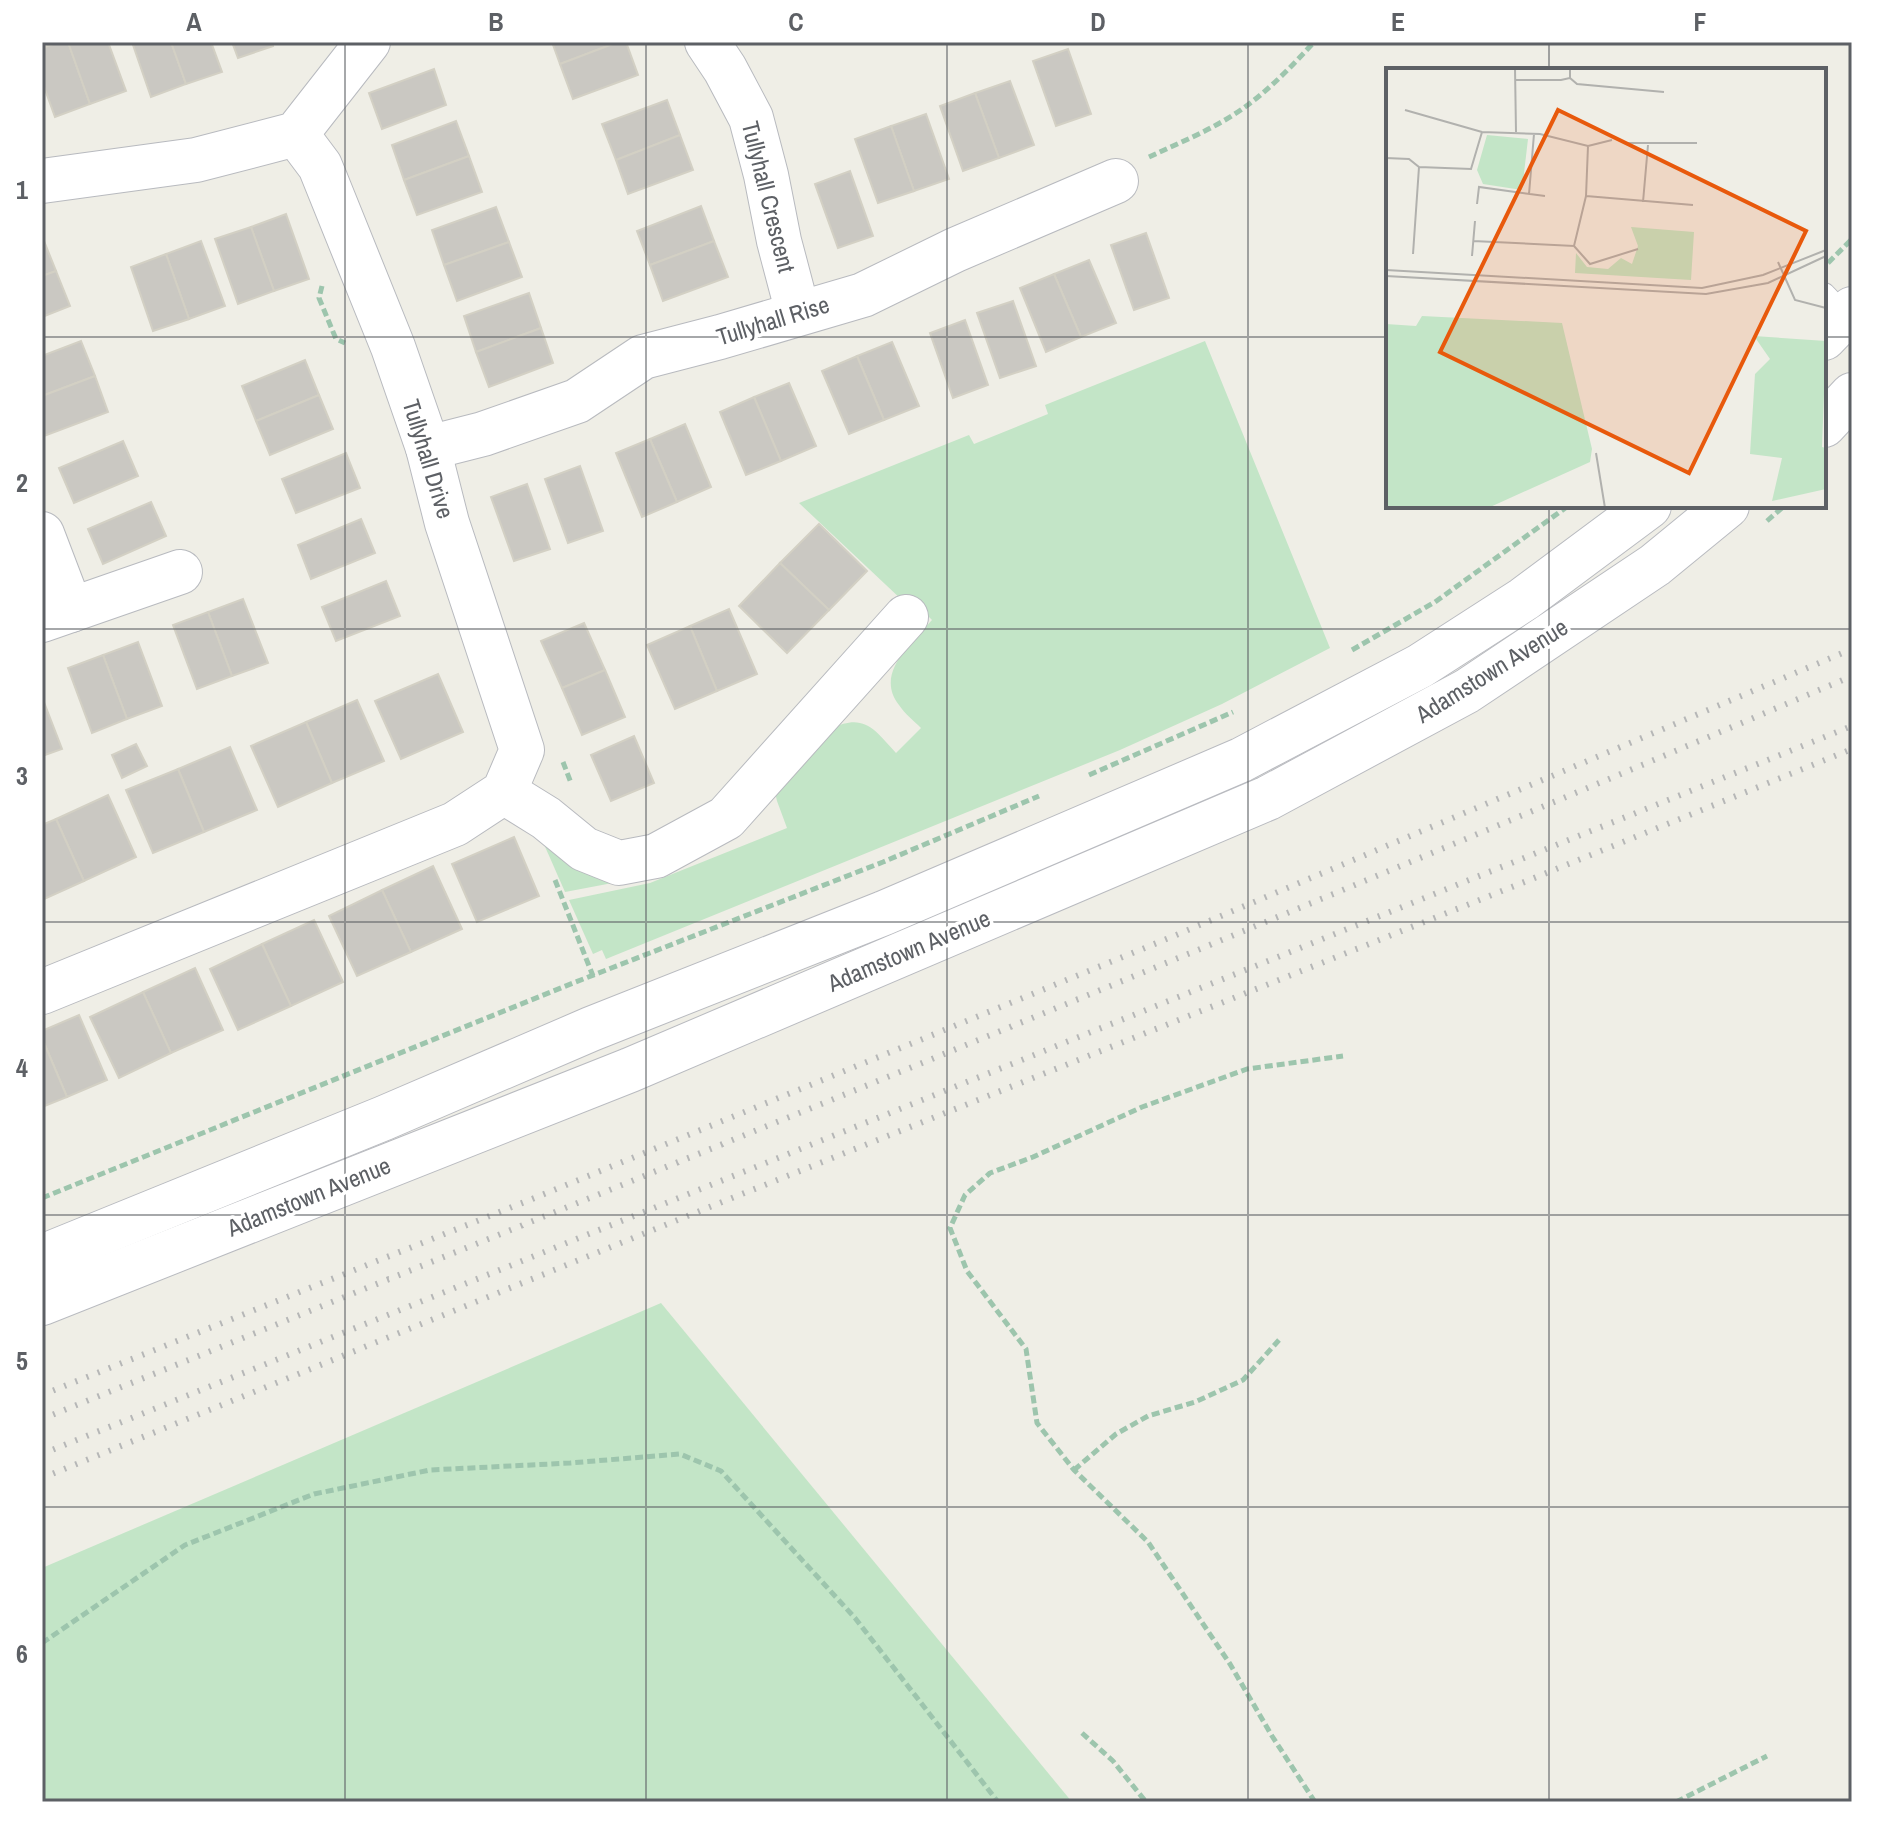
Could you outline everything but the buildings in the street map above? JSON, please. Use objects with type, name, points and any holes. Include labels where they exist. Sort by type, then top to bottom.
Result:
[{"type":"street","points":[[42,181],[196,160],[296,134],[368,42]]},
{"type":"street","name":"Tullyhall Crescent","points":[[707,42],[751,118],[798,313]]},
{"type":"street","name":"Tullyhall Drive","points":[[296,134],[320,166],[393,347],[428,448],[447,523],[522,750],[504,792]]},
{"type":"street","name":"Tullyhall Rise","points":[[428,448],[483,434],[577,401],[643,357],[863,295],[955,250],[1116,181]]},
{"type":"street","points":[[1826,423],[1852,395]]},
{"type":"street","name":"Adamstown Avenue","points":[[42,1257],[384,1118],[591,1029],[884,913],[1241,760],[1420,666],[1524,599],[1646,508]]},
{"type":"street","name":"Adamstown Avenue","points":[[42,1303],[630,1070],[1268,798],[1467,691],[1655,565],[1725,508]]},
{"type":"street","points":[[42,534],[56,615],[180,572]]},
{"type":"street","points":[[42,992],[455,824],[504,792],[546,818],[584,849],[619,863],[656,856],[726,818],[906,617]]},
{"type":"path","points":[[1116,181],[1142,161],[1245,108],[1314,42]]},
{"type":"path","points":[[1826,265],[1852,239]]},
{"type":"path","points":[[324,279],[319,298],[336,339],[350,345]]},
{"type":"path","points":[[1344,654],[1435,602],[1565,508]]},
{"type":"path","points":[[1083,778],[1237,711]]},
{"type":"path","points":[[557,748],[574,790]]},
{"type":"path","points":[[42,1198],[573,983],[883,862],[1040,796]]},
{"type":"path","points":[[1315,1802],[1230,1664],[1148,1542],[1074,1470],[1037,1423],[1026,1349],[967,1271],[950,1228],[965,1195],[990,1173],[1033,1157],[1142,1107],[1247,1069],[1343,1056]]},
{"type":"path","points":[[1074,1470],[1116,1434],[1148,1416],[1195,1402],[1243,1380],[1279,1340]]},
{"type":"path","points":[[42,1643],[185,1545],[314,1494],[430,1470],[680,1454],[721,1471],[855,1618],[998,1802]]},
{"type":"path","points":[[1082,1733],[1113,1761],[1146,1802]]},
{"type":"path","points":[[1676,1802],[1767,1756]]},
{"type":"green space","points":[[1205,341],[1330,648],[1222,704],[1120,750],[606,959],[602,950],[593,954],[569,900],[650,883],[787,828],[775,792],[831,729],[852,722],[861,723],[875,731],[896,753],[921,728],[899,705],[892,693],[891,681],[899,659],[932,620],[908,596],[903,601],[799,503],[969,435],[974,444],[1048,414],[1045,405]]},
{"type":"green space","points":[[543,842],[623,881],[565,892]]},
{"type":"green space","points":[[661,1303],[1072,1802],[42,1802],[42,1568]]},
{"type":"railway","points":[[42,1395],[532,1199],[1169,938],[1852,649]]},
{"type":"railway","points":[[42,1419],[1175,959],[1852,676]]},
{"type":"railway","points":[[42,1454],[1852,726]]},
{"type":"railway","points":[[42,1478],[1852,749]]}]
